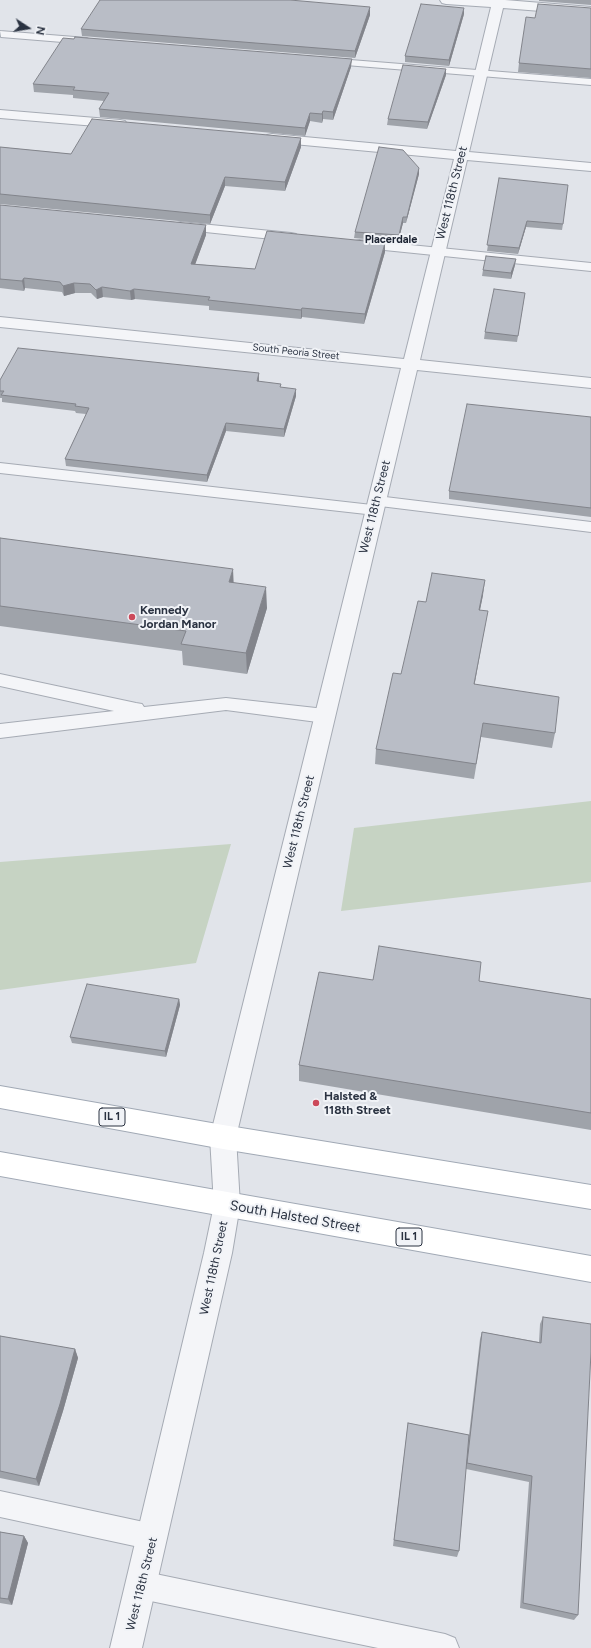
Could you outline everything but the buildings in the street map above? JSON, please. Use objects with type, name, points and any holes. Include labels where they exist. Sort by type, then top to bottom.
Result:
[{"type":"main road","name":"IL 1","points":[[0,1098],[223,1137],[591,1197]]},
{"type":"main road","name":"South Halsted Street","points":[[0,1164],[591,1269]]},
{"type":"street","points":[[446,0],[498,2],[591,11]]},
{"type":"street","name":"West 118th Street","points":[[126,1648],[212,1281],[227,1205],[223,1137],[498,2]]},
{"type":"street","points":[[0,114],[134,126]]},
{"type":"street","points":[[259,137],[591,167]]},
{"type":"street","name":"South Peoria Street","points":[[0,322],[591,383]]},
{"type":"lane","points":[[1,34],[97,42]]},
{"type":"lane","points":[[312,60],[591,82]]},
{"type":"lane","points":[[167,225],[302,238]]},
{"type":"lane","points":[[349,243],[591,267]]},
{"type":"lane","points":[[0,468],[591,527]]},
{"type":"lane","points":[[0,680],[151,713]]},
{"type":"lane","points":[[0,731],[226,704],[325,716]]},
{"type":"lane","points":[[0,1504],[153,1537]]},
{"type":"lane","points":[[141,1585],[445,1648]]},
{"type":"green space","points":[[591,801],[591,882],[341,911],[354,828]]},
{"type":"green space","points":[[231,844],[196,963],[0,990],[0,862]]},
{"type":"place","name":"Kennedy Jordan Manor","points":[[132,617]]},
{"type":"place","name":"Halsted & 118th Street","points":[[316,1103]]},
{"type":"district","name":"Placerdale","points":[[391,240]]}]
